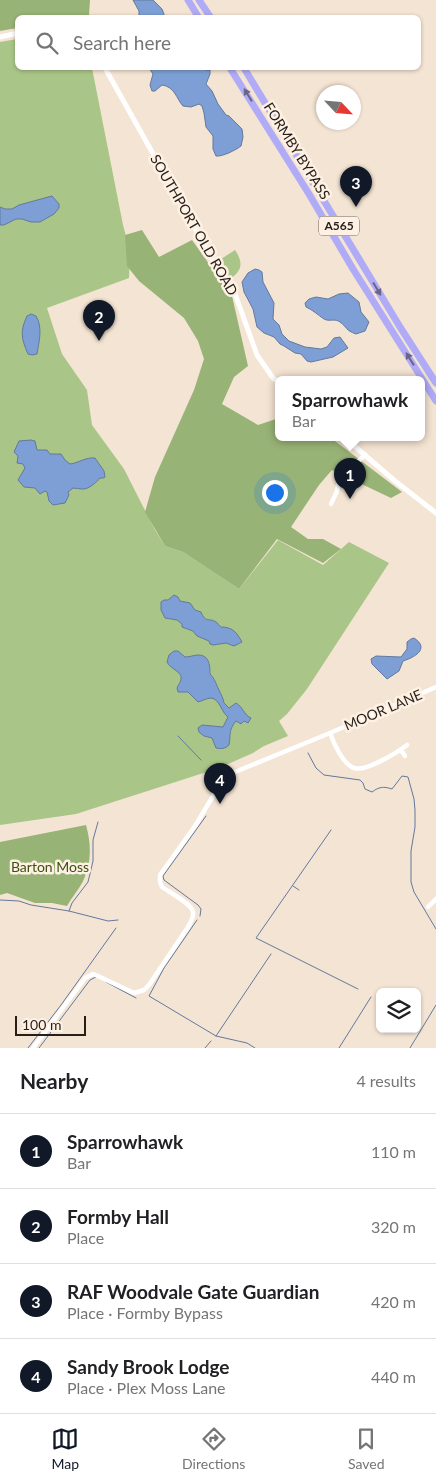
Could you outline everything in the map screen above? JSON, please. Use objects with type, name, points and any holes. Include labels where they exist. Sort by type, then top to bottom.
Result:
[{"type":"highway","points":[[188,0],[197,15]]},
{"type":"highway","points":[[199,0],[208,15]]},
{"type":"highway","name":"FORMBY BYPASS","points":[[231,70],[420,376]]},
{"type":"highway","name":"FORMBY BYPASS","points":[[245,70],[436,383]]},
{"type":"highway","points":[[346,238],[343,243],[358,267],[364,286]]},
{"type":"highway","name":"FORMBY BYPASS","points":[[425,383],[436,401]]},
{"type":"street","points":[[0,37],[15,34]]},
{"type":"street","name":"SOUTHPORT OLD ROAD","points":[[106,70],[212,259],[234,291],[257,355],[275,379]]},
{"type":"street","points":[[349,441],[397,483],[436,513]]},
{"type":"street","points":[[332,504],[339,479],[366,455]]},
{"type":"street","name":"MOOR LANE","points":[[33,1048],[85,978],[93,974],[134,993],[144,990],[149,985],[188,927],[193,912],[190,906],[162,887],[160,875],[195,826],[224,780],[235,772],[436,687]]},
{"type":"street","points":[[330,733],[340,754],[355,768],[370,766],[407,745]]},
{"type":"street","points":[[401,750],[405,756]]},
{"type":"street","points":[[428,907],[436,899]]},
{"type":"green space","points":[[0,0],[90,0],[89,15],[15,15],[15,28],[0,31]]},
{"type":"green space","points":[[15,39],[15,70],[92,70],[123,225],[130,251],[129,278],[47,308],[62,354],[87,390],[92,425],[124,469],[165,546],[183,552],[239,589],[278,540],[323,565],[349,542],[389,563],[307,689],[279,721],[288,736],[219,768],[76,814],[0,825],[0,42]]},
{"type":"green space","points":[[142,230],[159,257],[192,240],[232,296],[248,366],[234,377],[222,404],[258,425],[275,419],[275,441],[335,441],[402,492],[391,498],[332,470],[319,485],[291,527],[308,539],[323,539],[341,549],[323,563],[277,539],[239,589],[183,552],[165,546],[145,512],[155,477],[194,390],[204,359],[198,341],[184,318],[139,281],[127,266],[125,235]]},
{"type":"green space","points":[[235,250],[240,266],[230,279],[218,261]]},
{"type":"green space","name":"Barton Moss","points":[[86,825],[90,845],[87,872],[67,906],[52,903],[35,903],[7,893],[0,895],[0,842]]},
{"type":"water","points":[[133,0],[153,0],[162,9],[164,15],[139,15]]},
{"type":"water","points":[[150,70],[210,70],[206,84],[226,115],[242,129],[241,146],[229,153],[216,156],[213,149],[213,136],[206,127],[202,106],[199,104],[191,107],[183,106],[173,90],[166,86],[162,85],[155,91],[152,91],[150,85],[153,74]]},
{"type":"water","points":[[52,196],[59,204],[59,208],[54,214],[40,222],[16,219],[0,225],[0,207],[12,209],[19,205]]},
{"type":"water","points":[[255,269],[262,272],[263,282],[274,303],[273,319],[279,325],[282,334],[289,341],[305,347],[321,349],[327,347],[334,338],[340,337],[348,348],[333,357],[311,362],[307,361],[301,354],[295,353],[280,344],[274,337],[264,333],[257,327],[253,309],[244,292],[242,282],[248,273]]},
{"type":"water","points":[[348,293],[359,302],[361,312],[369,322],[365,331],[356,334],[352,333],[338,321],[324,319],[306,307],[305,303],[309,299],[316,297],[328,299],[339,294]]},
{"type":"water","points":[[31,314],[36,316],[40,330],[37,354],[32,355],[28,354],[22,335],[27,316]]},
{"type":"water","points":[[19,441],[35,441],[37,450],[47,450],[50,454],[61,454],[70,464],[88,458],[95,458],[104,471],[105,477],[100,478],[95,484],[87,488],[73,488],[68,492],[69,495],[65,503],[53,505],[49,501],[47,492],[45,491],[40,494],[35,488],[24,487],[18,480],[25,468],[23,464],[17,463],[18,456],[14,452]]},
{"type":"water","points":[[174,595],[180,601],[190,603],[206,619],[217,622],[221,627],[232,629],[242,642],[234,646],[226,643],[213,645],[209,641],[197,636],[193,631],[182,627],[182,624],[177,620],[165,618],[161,610],[161,602],[168,600]]},
{"type":"water","points":[[414,638],[419,642],[421,649],[411,658],[403,661],[399,671],[387,679],[372,664],[371,659],[376,656],[401,657],[407,649],[407,642]]},
{"type":"water","points":[[174,651],[178,651],[185,657],[198,655],[205,657],[210,668],[210,674],[224,703],[229,708],[236,703],[251,718],[248,723],[244,721],[241,724],[236,721],[233,724],[229,745],[226,747],[216,748],[212,738],[204,736],[199,732],[198,728],[202,725],[223,727],[228,717],[214,699],[209,698],[198,702],[188,692],[178,692],[177,688],[181,681],[180,674],[167,662],[169,655]]},
{"type":"waterway","points":[[178,736],[201,760]]},
{"type":"waterway","points":[[308,753],[316,768],[324,775],[360,780],[365,789],[372,792],[381,788],[392,789],[402,776],[408,777],[415,810],[415,827],[411,851],[411,882],[414,892],[436,929]]},
{"type":"waterway","points":[[200,916],[201,909],[198,905],[164,880],[163,876],[206,816]]},
{"type":"waterway","points":[[69,911],[72,903],[88,882],[93,861],[93,840],[98,822]]},
{"type":"waterway","points":[[331,830],[256,938],[358,989]]},
{"type":"waterway","points":[[293,886],[299,890]]},
{"type":"waterway","points":[[0,900],[19,901],[108,921],[118,920]]},
{"type":"waterway","points":[[197,920],[164,968],[149,996],[216,1036],[247,1043],[255,1048]]},
{"type":"waterway","points":[[28,1048],[116,928]]},
{"type":"waterway","points":[[216,1036],[271,954]]},
{"type":"waterway","points":[[39,1048],[90,980],[96,977]]},
{"type":"waterway","points":[[106,982],[136,998]]},
{"type":"waterway","points":[[339,1048],[371,997]]},
{"type":"waterway","points":[[410,1048],[436,1005]]},
{"type":"waterway","points":[[205,1048],[211,1041]]},
{"type":"place","name":"RAF Woodvale Gate Guardian","points":[[356,207]]},
{"type":"place","name":"Formby Hall","points":[[99,341]]},
{"type":"place","name":"Sparrowhawk","points":[[350,499]]},
{"type":"place","name":"Sandy Brook Lodge","points":[[220,804]]}]
